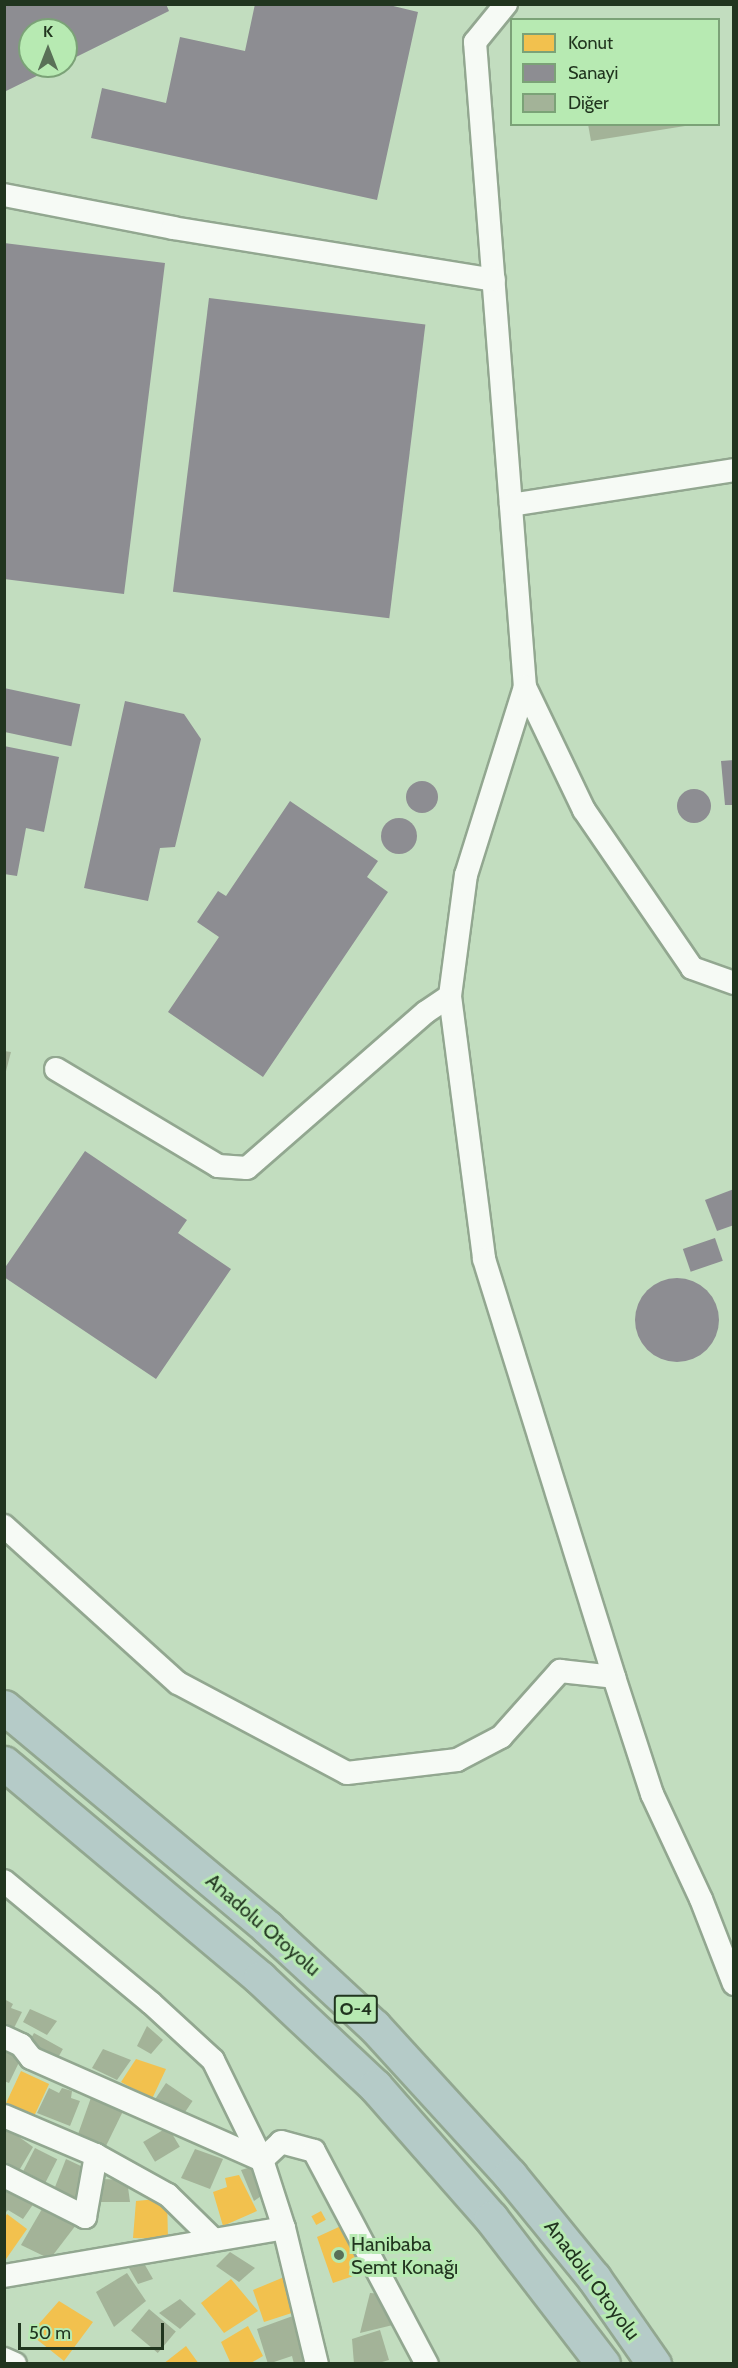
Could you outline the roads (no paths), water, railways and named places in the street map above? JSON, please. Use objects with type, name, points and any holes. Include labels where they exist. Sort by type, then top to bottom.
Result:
[{"type":"highway","name":"Anadolu Otoyolu","points":[[4,1707],[268,1928],[375,2026],[510,2175],[594,2278],[654,2364]]},
{"type":"highway","name":"Anadolu Otoyolu","points":[[4,1763],[260,1978],[375,2086],[491,2218],[603,2364]]},
{"type":"street","points":[[506,4],[476,42],[525,687],[585,810],[692,968],[734,983]]},
{"type":"street","points":[[4,195],[173,228],[494,280]]},
{"type":"street","points":[[511,505],[734,470]]},
{"type":"street","points":[[525,687],[466,875],[450,996],[484,1259],[652,1794],[701,1899],[734,1984]]},
{"type":"street","points":[[56,1069],[218,1166],[247,1168],[426,1012],[450,996]]},
{"type":"street","points":[[4,1526],[178,1683],[347,1773],[457,1760],[501,1737],[560,1671],[614,1677]]},
{"type":"street","points":[[4,1881],[213,2060],[262,2160],[284,2228],[317,2364]]},
{"type":"street","points":[[4,2037],[21,2045],[31,2058],[262,2160]]},
{"type":"street","points":[[4,2116],[96,2155],[168,2195],[213,2239]]},
{"type":"street","points":[[262,2160],[281,2142],[314,2151],[427,2364]]},
{"type":"street","points":[[4,2176],[85,2217],[96,2155]]},
{"type":"street","points":[[4,2276],[284,2228]]},
{"type":"street","points":[[4,2359],[15,2364]]},
{"type":"place","name":"Hanibaba Semt Konağı","points":[[339,2255]]}]
